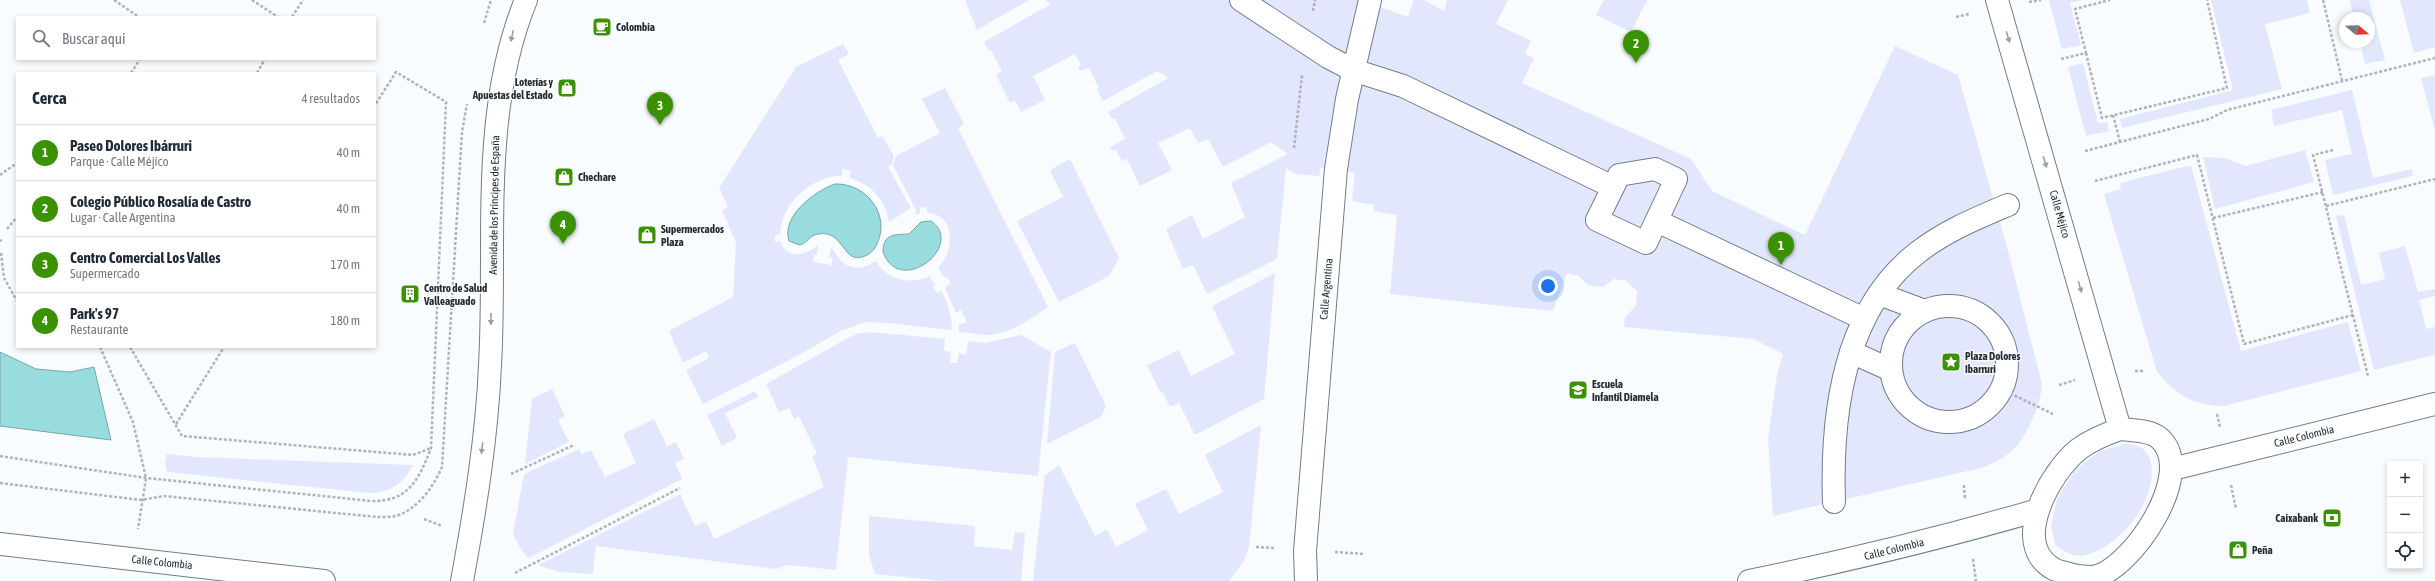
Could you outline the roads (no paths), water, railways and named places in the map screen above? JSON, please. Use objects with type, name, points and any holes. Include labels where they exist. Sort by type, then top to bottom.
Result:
[{"type":"street","name":"Avenida de los Príncipes de España","points":[[462,581],[471,534],[490,372],[496,134],[502,81],[513,30],[526,0]]},
{"type":"street","points":[[1240,0],[1353,70],[1403,86],[1613,187]]},
{"type":"street","name":"Calle Argentina","points":[[1306,581],[1305,551],[1336,169],[1353,70],[1370,0]]},
{"type":"street","name":"Calle Méjico","points":[[1997,0],[2120,429]]},
{"type":"street","points":[[1655,169],[1676,179],[1646,244],[1597,220],[1613,187],[1619,175],[1655,169]]},
{"type":"street","points":[[1834,502],[1833,466],[1837,417],[1851,352],[1864,319],[1897,271],[1933,242],[1962,224],[2008,204]]},
{"type":"street","points":[[1657,220],[1864,319]]},
{"type":"street","points":[[1880,294],[1925,311]]},
{"type":"street","points":[[1942,306],[1959,306],[1976,312],[1990,323],[2001,337],[2006,354],[2007,372],[2001,389],[1991,405],[1976,416],[1958,422],[1939,422],[1921,416],[1907,404],[1896,389],[1891,370],[1891,356],[1902,329],[1912,319],[1925,311],[1942,306]]},
{"type":"street","points":[[1851,352],[1891,370]]},
{"type":"street","name":"Calle Colombia","points":[[2172,469],[2435,404]]},
{"type":"street","points":[[2120,429],[2140,431],[2157,437],[2166,449],[2172,469],[2167,496],[2151,526],[2110,575],[2072,575],[2052,568],[2039,555],[2033,538],[2038,510],[2048,486],[2078,449],[2102,436],[2120,429]]},
{"type":"street","name":"Calle Colombia","points":[[1749,581],[1827,565],[1969,530],[2038,510]]},
{"type":"street","name":"Calle Colombia","points":[[0,544],[324,581]]},
{"type":"water","points":[[835,184],[847,185],[857,189],[874,203],[881,224],[880,235],[874,249],[865,256],[857,258],[852,256],[839,241],[827,234],[815,235],[800,245],[789,241],[788,232],[790,223],[795,214],[818,192]]},
{"type":"water","points":[[931,221],[940,231],[941,242],[936,253],[926,263],[915,269],[903,270],[891,265],[883,252],[885,241],[892,236],[909,234],[921,222]]},
{"type":"water","points":[[0,352],[36,369],[70,372],[94,367],[111,440],[0,426]]},
{"type":"place","name":"Colombia","points":[[602,27]]},
{"type":"place","name":"Colegio Público Rosalía de Castro","points":[[1636,63]]},
{"type":"place","name":"Loterías y Apuestas del Estado","points":[[567,88]]},
{"type":"place","name":"Centro Comercial Los Valles","points":[[660,125]]},
{"type":"place","name":"Chechare","points":[[564,177]]},
{"type":"place","name":"Supermercados Plaza","points":[[647,235]]},
{"type":"place","name":"Park's 97","points":[[563,244]]},
{"type":"place","name":"Paseo Dolores Ibárruri","points":[[1781,265]]},
{"type":"place","name":"Centro de Salud Valleaguado","points":[[410,294]]},
{"type":"place","name":"Plaza Dolores Ibarruri","points":[[1951,362]]},
{"type":"place","name":"Escuela Infantil Diamela","points":[[1578,390]]},
{"type":"place","name":"Caixabank","points":[[2332,518]]},
{"type":"place","name":"Peña","points":[[2238,550]]}]
